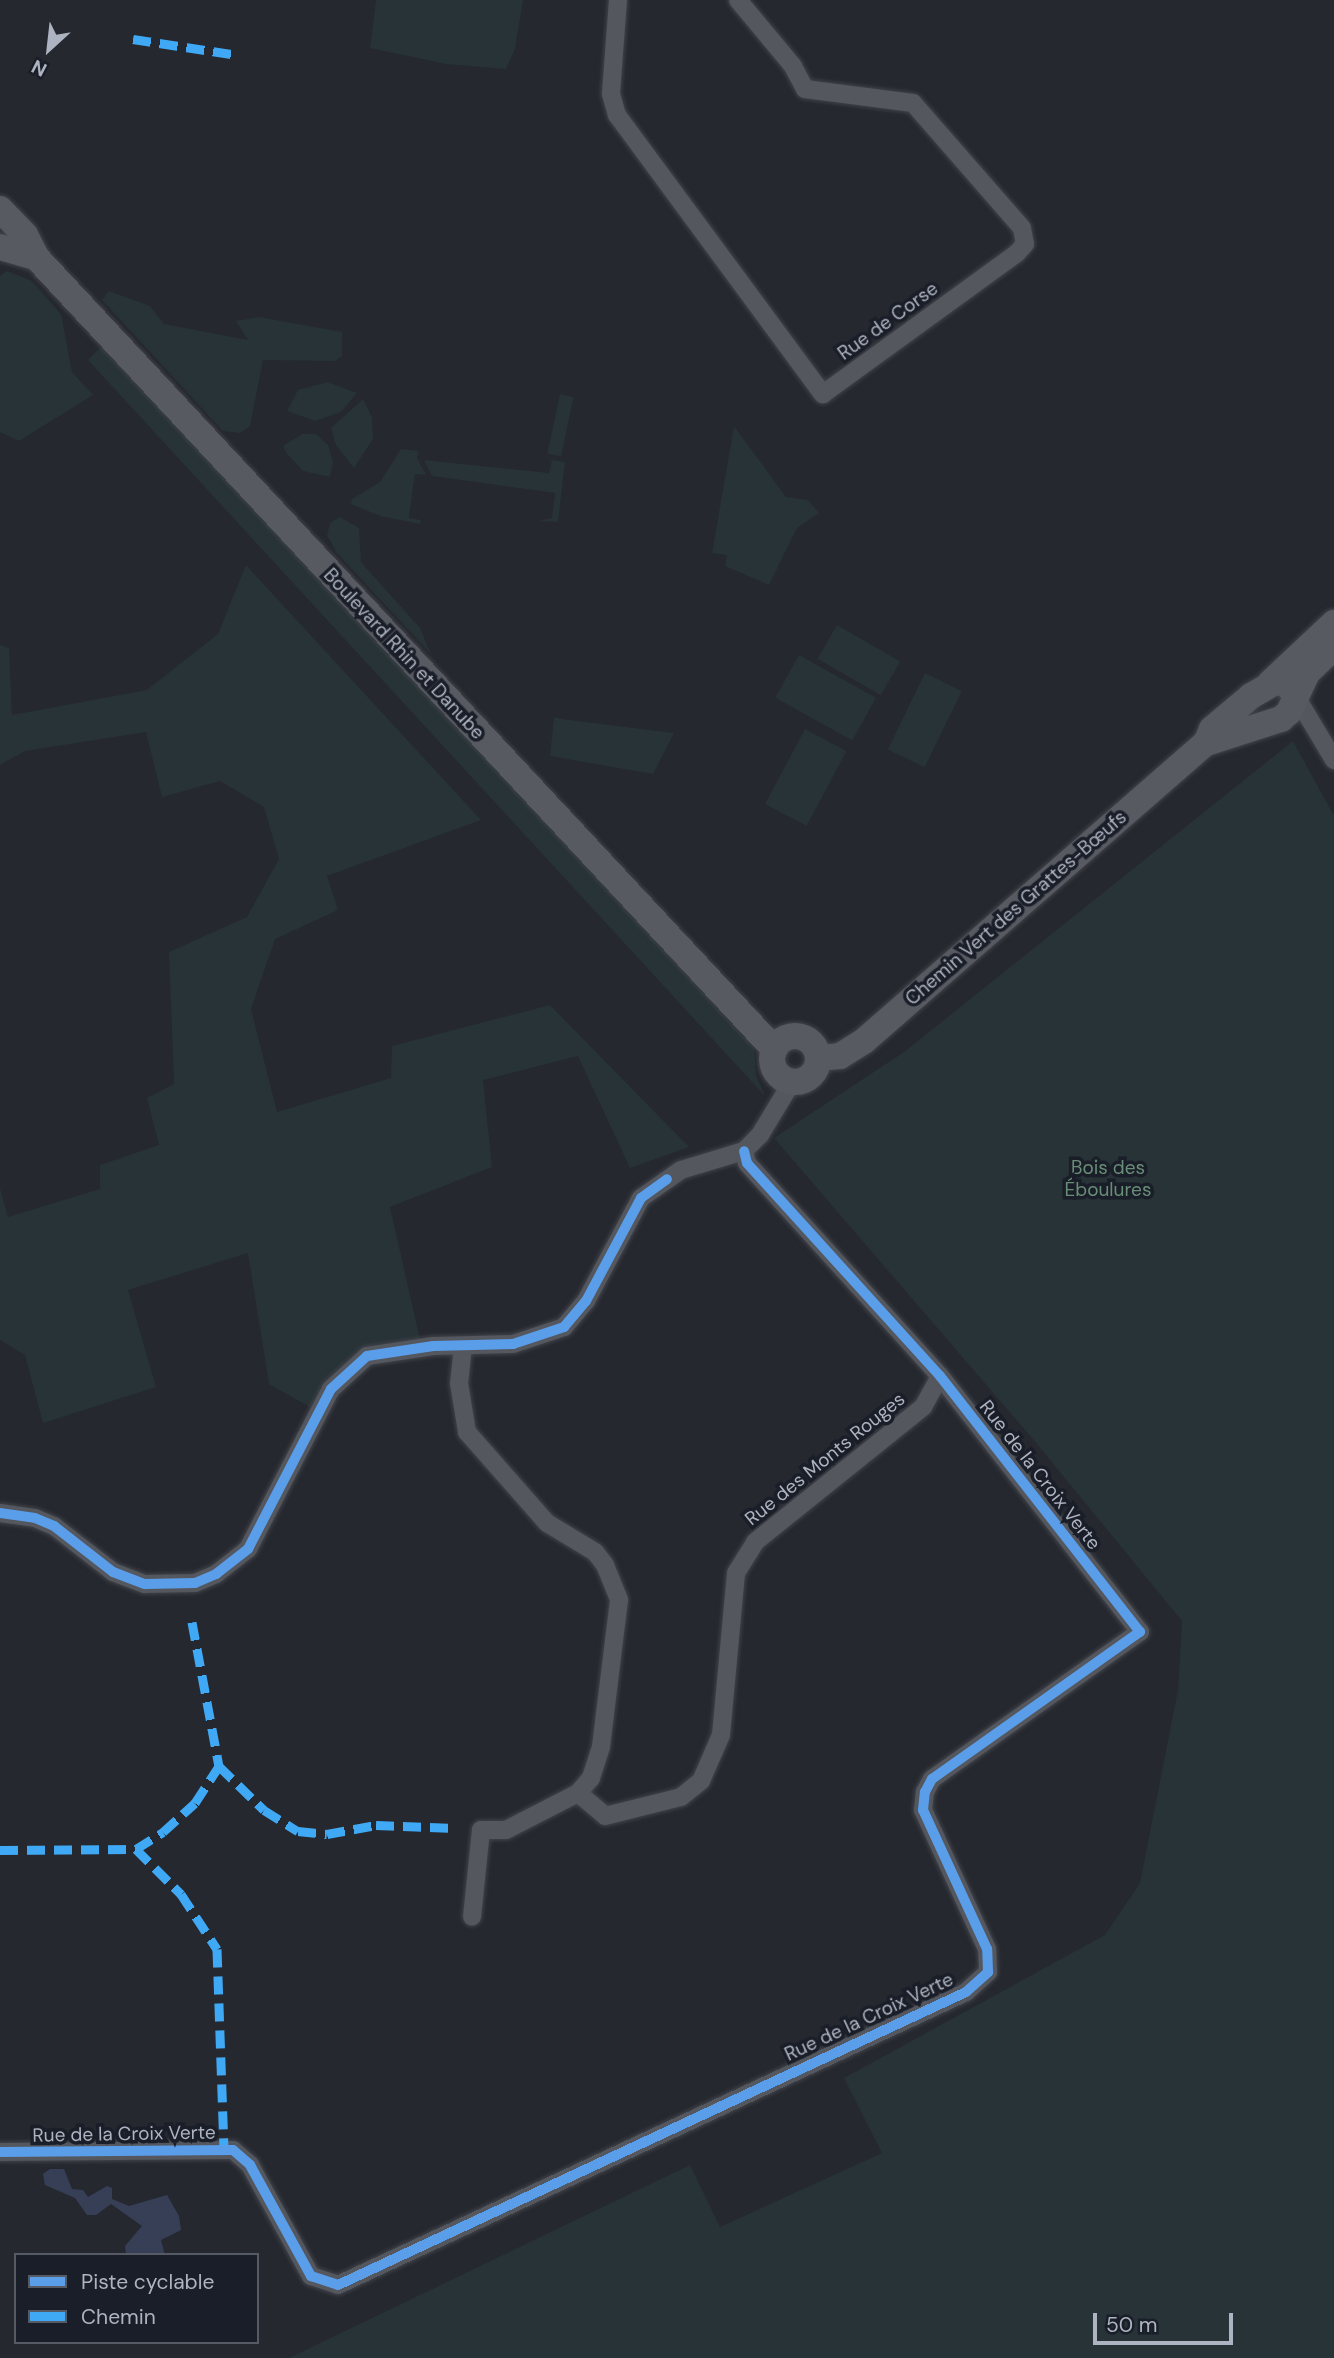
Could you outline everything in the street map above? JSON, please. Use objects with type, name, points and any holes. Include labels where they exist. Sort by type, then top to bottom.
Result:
[{"type":"main road","name":"Boulevard Rhin et Danube","points":[[0,209],[25,235],[36,257],[774,1049]]},
{"type":"main road","points":[[0,247],[36,257]]},
{"type":"main road","name":"Chemin Vert des Grattes-Bœufs","points":[[1206,743],[1212,729],[1261,690],[1334,623]]},
{"type":"main road","points":[[1294,693],[1285,683],[1261,690],[1247,715],[1253,722],[1273,722],[1292,707],[1294,693],[1334,647]]},
{"type":"main road","name":"Chemin Vert des Grattes-Bœufs","points":[[818,1058],[840,1056],[864,1041],[1206,743],[1273,722]]},
{"type":"main road","points":[[786,1037],[803,1037],[818,1058],[808,1077],[792,1082],[777,1074],[774,1049],[786,1037]]},
{"type":"street","name":"Rue de Corse","points":[[618,0],[611,93],[617,115],[822,394],[1017,253],[1024,244],[1023,228],[913,103],[805,89],[793,66],[738,0]]},
{"type":"street","points":[[1294,693],[1311,719],[1311,727],[1334,760]]},
{"type":"street","points":[[1273,722],[1311,727]]},
{"type":"street","points":[[0,1513],[28,1516],[54,1526],[113,1572],[145,1584],[195,1583],[216,1574],[248,1549],[331,1389],[367,1356],[463,1346],[513,1344],[564,1327],[586,1301],[641,1198],[681,1170],[744,1151],[760,1135],[792,1082]]},
{"type":"street","name":"Rue de la Croix Verte","points":[[0,2152],[233,2150],[250,2165],[304,2266],[321,2283],[338,2285],[966,1992],[988,1972],[987,1949],[923,1810],[925,1792],[932,1779],[1140,1632],[940,1376],[747,1163],[744,1151]]},
{"type":"street","points":[[463,1346],[459,1383],[467,1432],[547,1523],[594,1552],[615,1585],[619,1600],[601,1747],[591,1778],[578,1793],[506,1830],[481,1830],[472,1917]]},
{"type":"street","name":"Rue des Monts Rouges","points":[[578,1793],[605,1816],[681,1797],[701,1781],[721,1735],[736,1573],[755,1542],[923,1407],[940,1376]]},
{"type":"green space","points":[[376,0],[523,0],[515,49],[506,69],[446,64],[370,48]]},
{"type":"green space","points":[[7,271],[32,281],[61,314],[72,372],[93,395],[19,441],[0,432],[0,276]]},
{"type":"green space","points":[[109,291],[150,306],[164,324],[248,340],[236,321],[259,317],[342,332],[342,356],[335,361],[263,360],[250,426],[240,433],[223,431],[102,300]]},
{"type":"green space","points":[[105,343],[754,1048],[756,1075],[765,1096],[88,360]]},
{"type":"green space","points":[[328,382],[357,393],[341,412],[315,421],[287,411],[298,390]]},
{"type":"green space","points":[[560,394],[574,397],[561,457],[547,454]]},
{"type":"green space","points":[[363,399],[372,417],[373,439],[354,468],[336,445],[331,428]]},
{"type":"green space","points":[[734,426],[786,497],[808,500],[819,513],[797,528],[769,585],[725,566],[727,555],[712,553]]},
{"type":"green space","points":[[302,434],[316,434],[328,445],[333,462],[330,477],[303,471],[287,454],[283,446]]},
{"type":"green space","points":[[401,449],[419,451],[417,458],[426,475],[415,474],[409,518],[421,520],[420,524],[380,516],[351,504],[352,499],[380,482]]},
{"type":"green space","points":[[424,460],[549,473],[552,460],[565,462],[558,522],[539,521],[552,518],[555,493],[432,476]]},
{"type":"green space","points":[[340,517],[359,528],[361,562],[420,628],[431,654],[336,552],[327,535],[330,523]]},
{"type":"green space","points":[[246,565],[481,820],[327,876],[338,910],[275,939],[251,1009],[277,1112],[391,1078],[392,1046],[550,1005],[689,1147],[630,1168],[578,1056],[483,1080],[492,1167],[390,1207],[422,1348],[367,1356],[319,1412],[269,1384],[248,1253],[128,1290],[156,1387],[43,1423],[25,1355],[0,1340],[0,1188],[8,1217],[100,1189],[100,1165],[159,1145],[147,1098],[174,1084],[169,952],[247,917],[279,859],[264,807],[220,781],[162,797],[146,732],[25,751],[0,765],[0,645],[9,648],[12,715],[147,690],[218,634]]},
{"type":"green space","points":[[837,625],[900,662],[881,695],[818,659]]},
{"type":"green space","points":[[799,655],[876,698],[852,741],[775,698]]},
{"type":"green space","points":[[925,673],[962,691],[925,767],[888,749]]},
{"type":"green space","points":[[554,717],[674,733],[653,774],[550,756]]},
{"type":"green space","points":[[805,729],[846,751],[807,826],[765,804]]},
{"type":"green space","name":"Bois des Éboulures","points":[[1293,741],[1334,816],[1334,2358],[289,2358],[690,2165],[720,2227],[882,2153],[844,2078],[1105,1935],[1140,1883],[1178,1690],[1182,1621],[1032,1438],[774,1138],[904,1052]]},
{"type":"water","points":[[50,2169],[64,2169],[72,2189],[83,2190],[88,2197],[107,2186],[112,2188],[112,2199],[129,2206],[167,2195],[179,2216],[181,2230],[161,2240],[164,2253],[126,2253],[125,2246],[142,2226],[111,2204],[96,2215],[87,2215],[75,2198],[45,2185],[43,2174]]},
{"type":"marked path","points":[[133,39],[238,55]]},
{"type":"marked path","points":[[192,1622],[219,1766],[264,1810],[298,1831],[327,1834],[376,1825],[455,1828]]},
{"type":"marked path","points":[[136,1849],[163,1832],[195,1803],[219,1766]]},
{"type":"marked path","points":[[0,1850],[136,1849],[181,1894],[217,1949],[224,2150]]},
{"type":"cycle path","points":[[0,2152],[233,2150],[250,2165],[311,2276],[338,2285],[966,1992],[988,1972],[987,1949],[923,1810],[925,1792],[932,1779],[1140,1632],[940,1376],[747,1163],[744,1151]]},
{"type":"cycle path","points":[[0,1513],[35,1518],[54,1526],[113,1572],[145,1584],[195,1583],[216,1574],[248,1549],[331,1389],[367,1356],[433,1346],[513,1344],[564,1327],[586,1301],[641,1198],[667,1179]]}]
